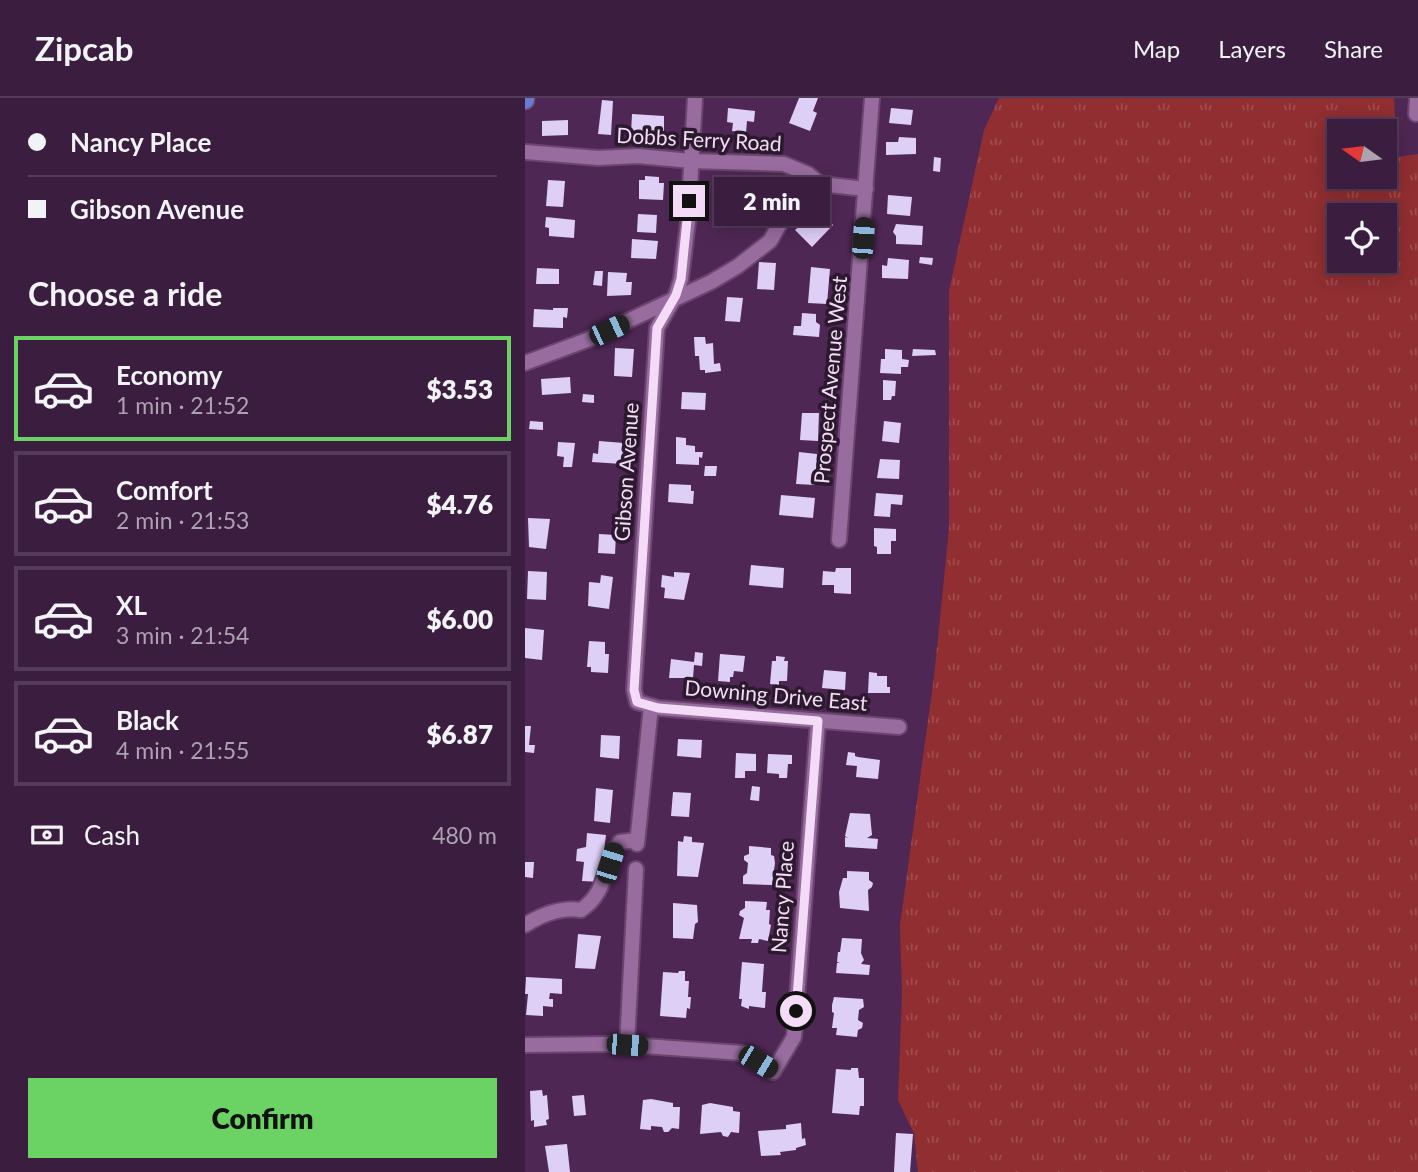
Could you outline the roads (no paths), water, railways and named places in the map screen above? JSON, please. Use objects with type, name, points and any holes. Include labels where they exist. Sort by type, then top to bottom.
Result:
[{"type":"street","name":"Gibson Avenue","points":[[651,706],[637,702],[634,690],[657,328],[674,299],[681,279],[688,222],[695,98]]},
{"type":"street","name":"Prospect Avenue West","points":[[839,540],[872,98]]},
{"type":"street","points":[[1416,114],[1417,98]]},
{"type":"street","name":"Dobbs Ferry Road","points":[[525,152],[598,158],[638,156],[784,164],[808,174],[820,184],[866,189]]},
{"type":"street","points":[[525,363],[587,340],[738,266],[770,241],[787,211],[820,184]]},
{"type":"street","points":[[525,925],[552,913],[571,908],[581,910],[598,894],[614,849],[620,842],[637,842],[651,706]]},
{"type":"street","name":"Downing Drive East","points":[[651,706],[899,727]]},
{"type":"street","name":"Nancy Place","points":[[627,1045],[742,1053],[773,1072],[794,1037],[818,721]]},
{"type":"street","points":[[525,1045],[627,1045],[636,869]]}]
